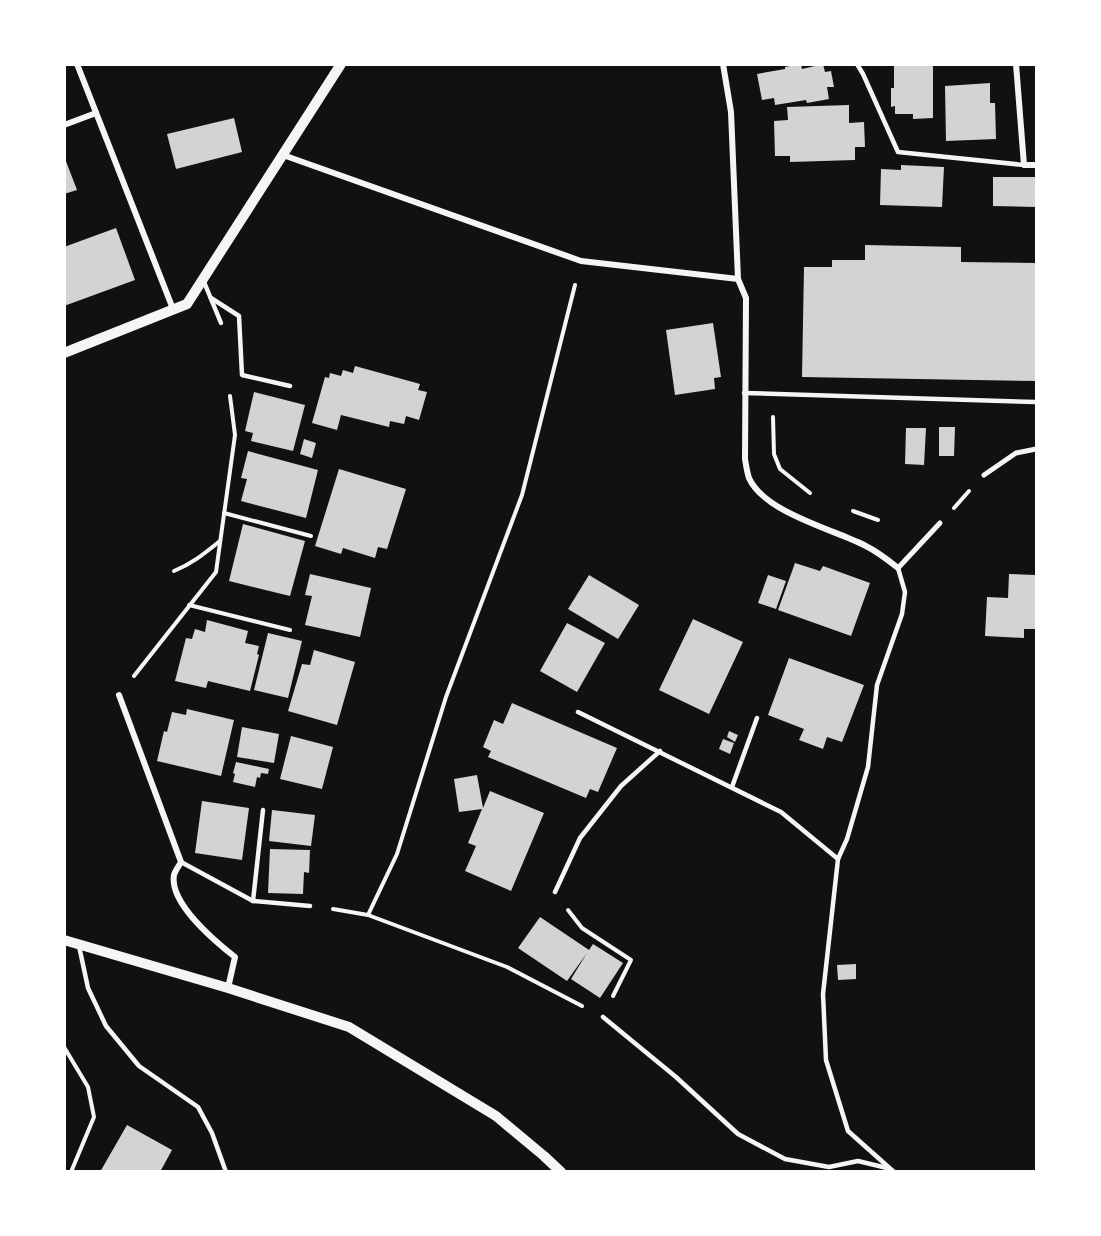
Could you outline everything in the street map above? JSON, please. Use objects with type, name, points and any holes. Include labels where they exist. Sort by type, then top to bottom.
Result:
[{"type":"street","points":[[76,64],[173,309]]},
{"type":"street","points":[[64,353],[187,304],[341,64]]},
{"type":"street","points":[[723,64],[731,112],[738,279],[746,298],[745,459],[749,478],[758,491],[777,507],[863,545],[885,557],[898,568],[940,523]]},
{"type":"street","points":[[1016,64],[1024,165],[1036,165]]},
{"type":"street","points":[[64,125],[96,113]]},
{"type":"street","points":[[283,155],[581,261],[738,279]]},
{"type":"street","points":[[984,475],[1016,453],[1036,449]]},
{"type":"street","points":[[119,695],[181,862],[174,874],[175,888],[184,907],[207,934],[235,957],[228,988]]},
{"type":"street","points":[[64,940],[228,988],[350,1027],[496,1116],[561,1172]]},
{"type":"lane","points":[[857,64],[898,152],[1024,165]]},
{"type":"lane","points":[[202,279],[222,323]]},
{"type":"lane","points":[[211,298],[239,316],[242,375],[290,386]]},
{"type":"lane","points":[[744,393],[1036,402]]},
{"type":"lane","points":[[892,1170],[848,1131],[826,1060],[823,994],[838,859],[847,839],[868,767],[877,685],[902,614],[905,592],[898,568]]},
{"type":"lane","points":[[578,712],[781,812],[838,859]]},
{"type":"lane","points":[[732,787],[757,718]]},
{"type":"lane","points":[[555,892],[580,838],[621,786],[660,751]]},
{"type":"lane","points":[[253,901],[263,810]]},
{"type":"lane","points":[[181,862],[253,901],[310,906]]},
{"type":"lane","points":[[79,945],[88,988],[106,1026],[139,1065],[198,1107],[212,1133],[226,1172]]},
{"type":"lane","points":[[603,1017],[676,1077],[738,1134],[785,1159],[830,1167],[858,1161],[892,1170]]},
{"type":"path","points":[[368,915],[397,854],[446,697],[522,495],[581,261]]},
{"type":"path","points":[[119,695],[216,572],[235,435],[229,390]]},
{"type":"path","points":[[940,523],[984,475]]},
{"type":"path","points":[[224,513],[311,536]]},
{"type":"path","points":[[174,571],[194,561],[220,541]]},
{"type":"path","points":[[189,605],[290,630]]},
{"type":"path","points":[[310,906],[368,915],[507,967],[603,1017],[631,960],[582,928],[555,892]]},
{"type":"path","points":[[64,1047],[88,1087],[94,1117],[71,1172]]},
{"type":"building","points":[[801,64],[802,69],[815,66],[815,64],[823,64],[825,72],[831,71],[834,87],[827,87],[829,99],[775,105],[774,98],[762,100],[757,74]]},
{"type":"building","points":[[894,64],[933,64],[933,118],[913,119],[913,114],[895,114],[895,106],[891,107]]},
{"type":"building","points":[[990,83],[990,103],[995,103],[996,139],[946,141],[945,86]]},
{"type":"building","points":[[849,105],[849,123],[864,122],[865,147],[855,147],[855,160],[790,162],[790,156],[775,156],[774,121],[788,120],[787,107]]},
{"type":"building","points":[[234,118],[242,152],[176,169],[167,134]]},
{"type":"building","points":[[64,156],[77,190],[64,194]]},
{"type":"building","points":[[901,165],[944,167],[942,207],[880,205],[881,169],[901,170]]},
{"type":"building","points":[[993,177],[1036,177],[1036,207],[993,206]]},
{"type":"building","points":[[116,228],[135,280],[64,306],[64,247]]},
{"type":"building","points":[[865,245],[961,247],[961,262],[1036,263],[1036,381],[802,377],[804,267],[832,267],[832,260],[865,260]]},
{"type":"building","points":[[713,323],[721,377],[714,378],[715,389],[675,395],[666,330]]},
{"type":"building","points":[[355,366],[420,384],[418,390],[427,392],[419,420],[406,416],[404,424],[390,421],[389,427],[341,415],[337,430],[312,423],[325,377],[329,378],[330,373],[341,376],[343,370],[353,373]]},
{"type":"building","points":[[254,392],[305,405],[293,451],[251,441],[253,433],[245,431]]},
{"type":"building","points":[[939,427],[955,427],[954,456],[939,456]]},
{"type":"building","points":[[906,428],[926,428],[924,465],[905,464]]},
{"type":"building","points":[[304,439],[316,443],[312,458],[300,454]]},
{"type":"building","points":[[248,451],[318,470],[306,518],[241,501],[247,479],[241,478]]},
{"type":"building","points":[[339,469],[406,489],[387,549],[378,547],[375,558],[343,548],[341,554],[315,546]]},
{"type":"building","points":[[243,524],[305,541],[290,596],[229,581]]},
{"type":"building","points":[[795,563],[820,571],[823,566],[870,583],[851,636],[778,610]]},
{"type":"building","points":[[310,574],[371,588],[360,637],[305,625],[312,596],[305,595]]},
{"type":"building","points":[[1009,574],[1036,575],[1036,629],[1024,629],[1024,638],[985,636],[987,597],[1008,598]]},
{"type":"building","points":[[589,575],[639,605],[618,639],[568,609]]},
{"type":"building","points":[[768,575],[786,581],[776,609],[758,603]]},
{"type":"building","points":[[693,619],[743,642],[709,714],[659,690]]},
{"type":"building","points":[[207,620],[248,631],[245,643],[259,646],[250,691],[208,681],[206,688],[175,681],[186,638],[192,639],[195,629],[205,632]]},
{"type":"building","points":[[567,623],[605,643],[577,692],[540,671]]},
{"type":"building","points":[[268,633],[302,641],[288,698],[254,690]]},
{"type":"building","points":[[314,650],[355,662],[337,725],[288,711],[302,664],[310,665]]},
{"type":"building","points":[[789,658],[864,685],[842,742],[827,737],[823,749],[799,740],[804,729],[768,715]]},
{"type":"building","points":[[512,703],[617,748],[598,792],[590,789],[586,798],[488,757],[491,751],[483,747],[494,720],[503,724]]},
{"type":"building","points":[[187,709],[234,720],[221,776],[157,761],[164,731],[167,732],[172,712],[186,715]]},
{"type":"building","points":[[242,727],[279,734],[274,763],[237,757]]},
{"type":"building","points":[[729,731],[738,735],[735,742],[727,737]]},
{"type":"building","points":[[291,736],[333,747],[322,789],[280,779]]},
{"type":"building","points":[[723,739],[734,743],[730,754],[719,749]]},
{"type":"building","points":[[236,762],[269,769],[268,774],[261,773],[260,778],[257,777],[255,787],[233,782]]},
{"type":"building","points":[[477,775],[483,808],[490,791],[544,813],[511,891],[465,871],[476,846],[468,843],[482,809],[459,812],[454,779]]},
{"type":"building","points":[[202,801],[249,808],[242,860],[195,853]]},
{"type":"building","points":[[272,810],[315,815],[311,846],[269,841]]},
{"type":"building","points":[[270,849],[310,850],[309,873],[304,872],[303,894],[268,893]]},
{"type":"building","points":[[540,917],[589,950],[593,944],[623,963],[600,998],[571,979],[587,953],[567,981],[518,948]]},
{"type":"building","points":[[856,964],[856,979],[838,980],[837,965]]},
{"type":"building","points":[[127,1125],[172,1150],[160,1172],[100,1172]]}]
